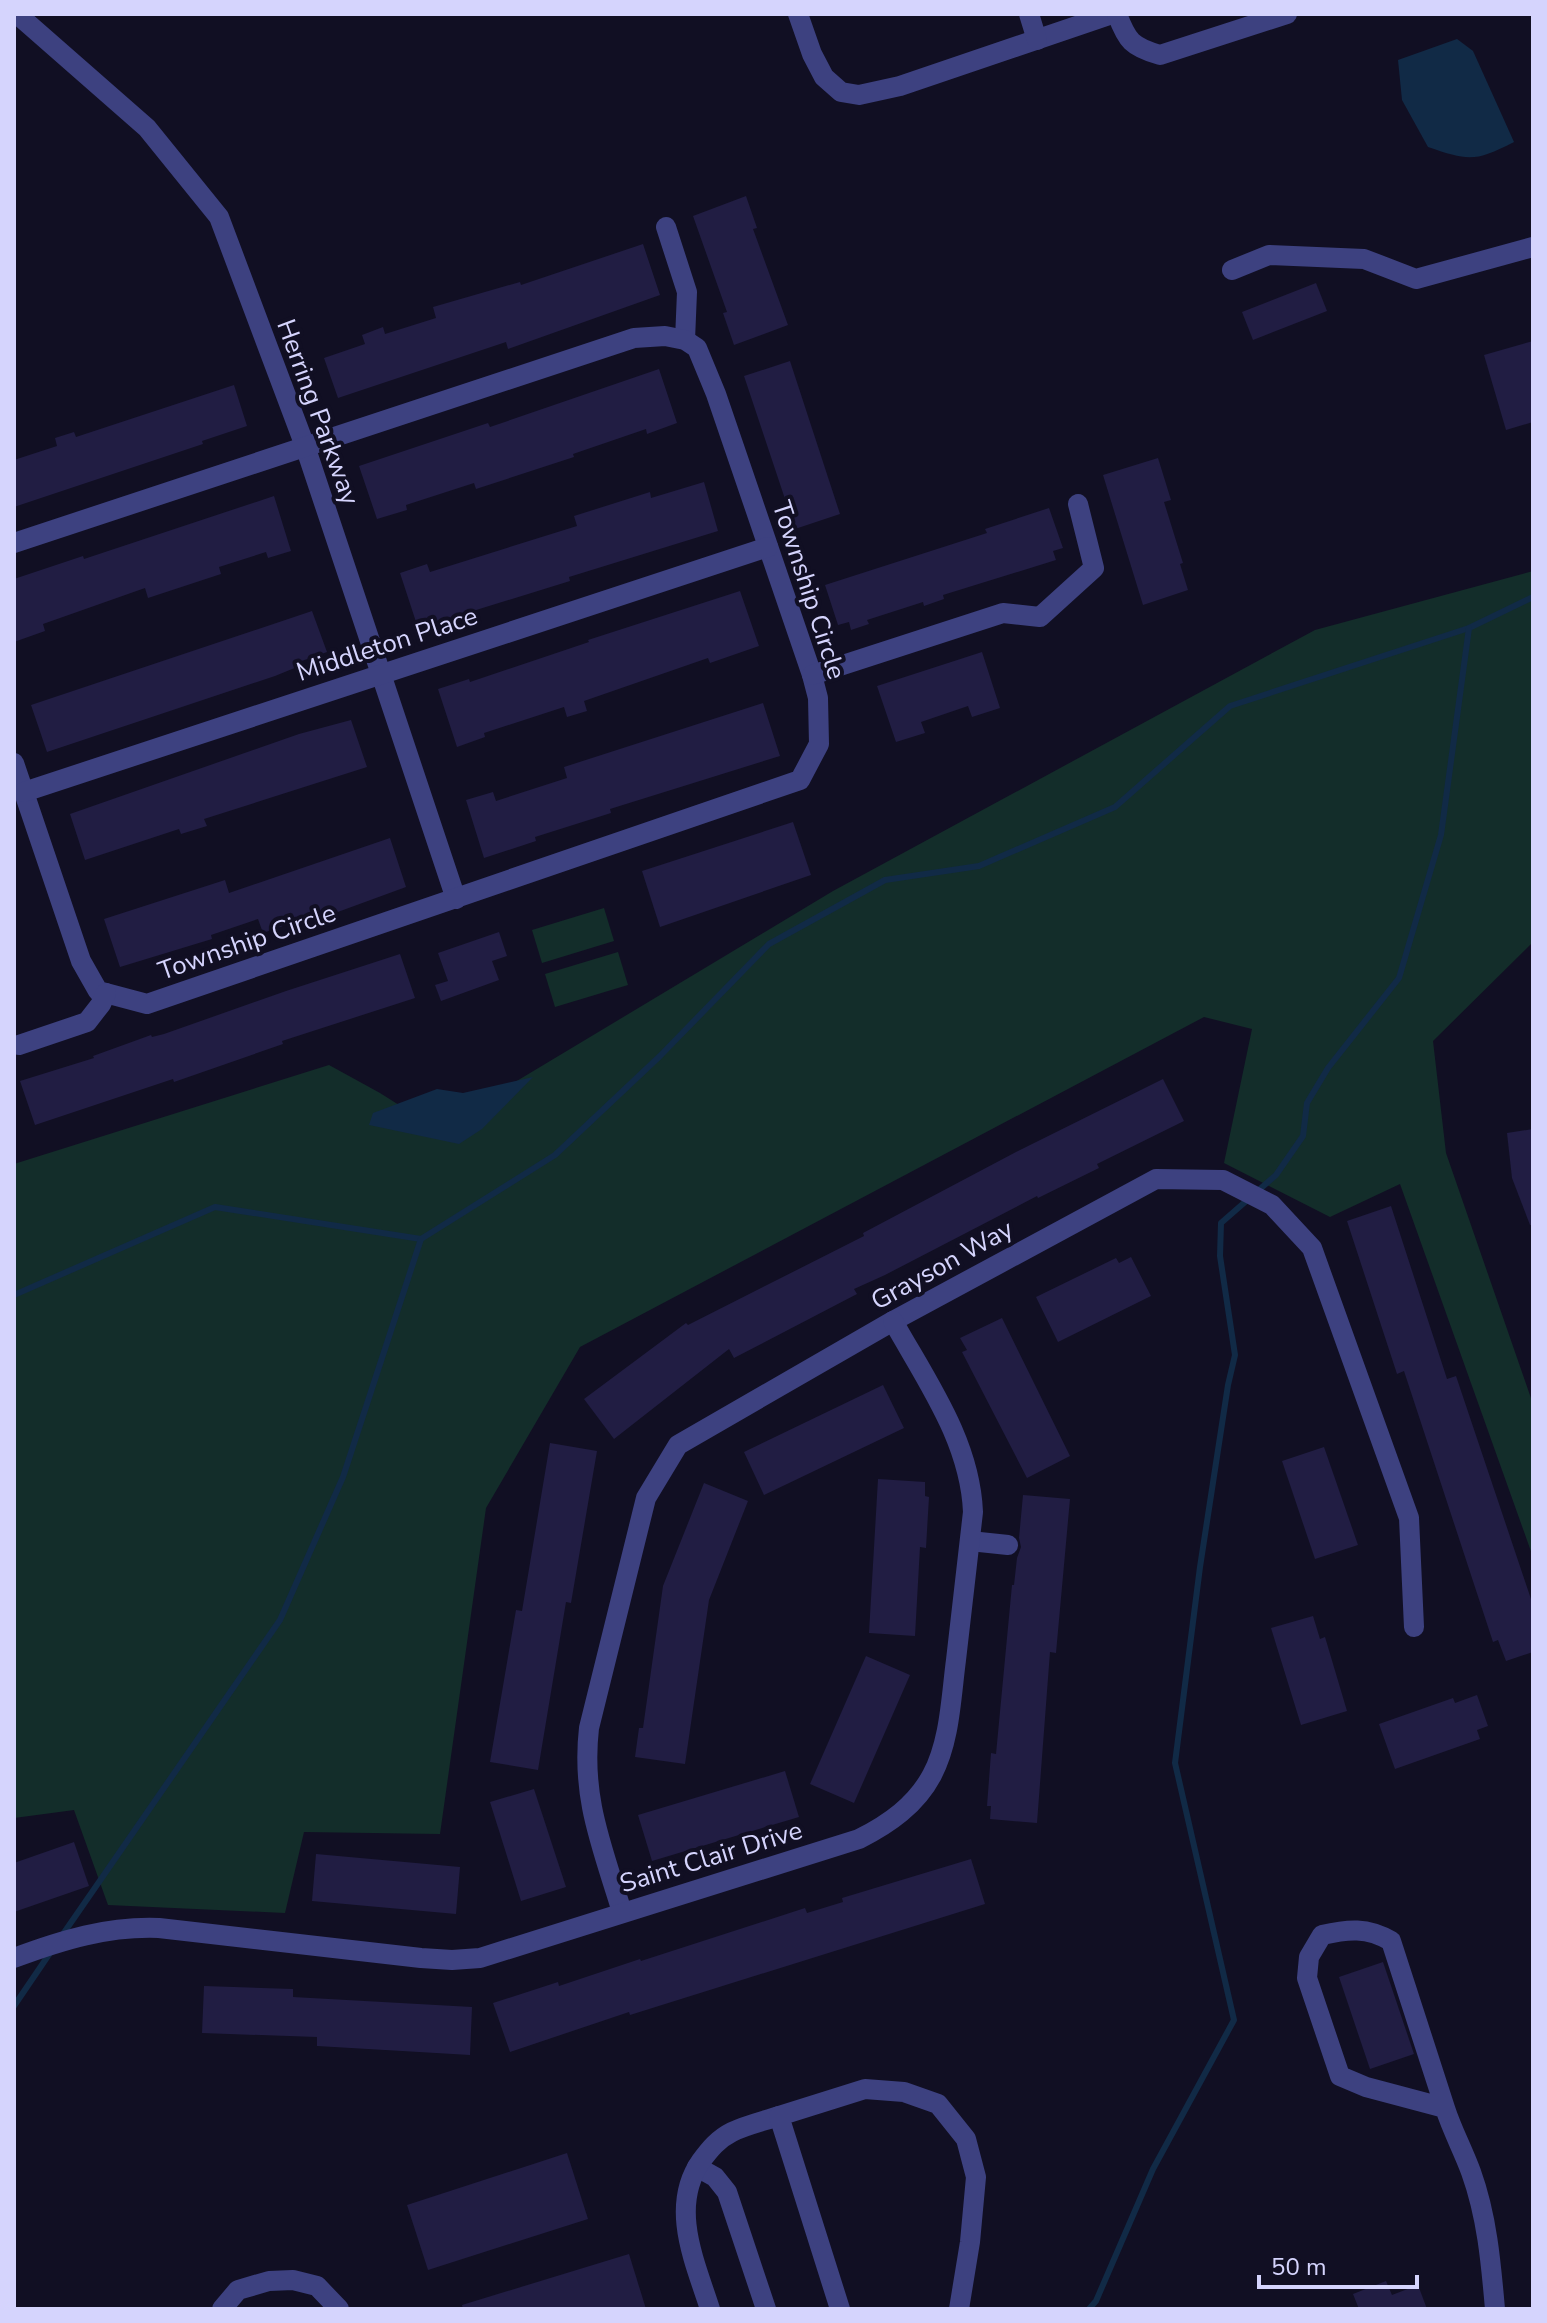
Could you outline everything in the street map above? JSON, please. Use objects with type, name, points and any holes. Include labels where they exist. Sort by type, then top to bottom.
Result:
[{"type":"street","name":"Herring Parkway","points":[[17,14],[147,128],[219,217],[305,446],[456,899]]},
{"type":"street","points":[[798,14],[824,77],[841,92],[859,95],[900,86],[1115,14],[1125,36],[1139,49],[1160,55],[1287,14]]},
{"type":"street","points":[[1029,14],[1037,40]]},
{"type":"street","points":[[14,543],[634,338],[665,336],[685,340],[687,292],[666,227]]},
{"type":"street","points":[[1232,270],[1269,255],[1364,259],[1416,279],[1533,247]]},
{"type":"street","name":"Township Circle","points":[[106,993],[147,1004],[800,780],[819,744],[818,698],[812,675],[716,394],[697,348],[685,340]]},
{"type":"street","points":[[812,675],[1003,613],[1040,617],[1094,568],[1078,504]]},
{"type":"street","name":"Middleton Place","points":[[24,792],[768,547]]},
{"type":"street","points":[[14,763],[81,961],[98,991],[106,993],[87,1022],[19,1045]]},
{"type":"street","name":"Grayson Way","points":[[622,1912],[591,1810],[586,1779],[589,1728],[646,1498],[678,1445],[893,1321],[1156,1179],[1223,1180],[1272,1205],[1312,1248],[1409,1518],[1414,1627]]},
{"type":"street","name":"Saint Clair Drive","points":[[14,1958],[100,1931],[130,1927],[421,1958],[480,1958],[859,1839],[881,1828],[919,1795],[933,1773],[947,1725],[973,1512],[966,1461],[946,1417],[893,1321]]},
{"type":"street","points":[[970,1541],[1008,1545]]},
{"type":"street","points":[[1445,2108],[1366,2087],[1340,2076],[1307,1978],[1309,1957],[1322,1935],[1348,1929],[1376,1932],[1391,1941],[1482,2210],[1495,2309]]},
{"type":"street","points":[[710,2309],[688,2242],[685,2214],[688,2187],[697,2167],[714,2144],[733,2131],[865,2089],[904,2092],[938,2104],[966,2139],[976,2177],[959,2309]]},
{"type":"street","points":[[779,2116],[840,2309]]},
{"type":"street","points":[[697,2167],[715,2177],[727,2192],[766,2309]]},
{"type":"street","points":[[222,2309],[238,2290],[269,2281],[293,2280],[317,2286],[339,2309]]},
{"type":"green space","points":[[1533,571],[1533,942],[1433,1041],[1446,1153],[1533,1404],[1533,1557],[1400,1184],[1330,1217],[1224,1163],[1252,1029],[1204,1017],[580,1347],[486,1508],[440,1834],[304,1832],[285,1913],[108,1905],[74,1810],[14,1818],[14,1164],[329,1065],[437,1129],[833,891],[1315,630]]},
{"type":"green space","points":[[604,908],[614,941],[542,963],[532,930]]},
{"type":"green space","points":[[618,952],[628,985],[555,1007],[545,974]]},
{"type":"water","points":[[1457,39],[1473,51],[1514,142],[1480,156],[1463,157],[1428,147],[1402,100],[1398,60]]},
{"type":"water","points":[[533,1077],[482,1129],[459,1144],[369,1125],[373,1113],[437,1089],[463,1093]]},
{"type":"building","points":[[746,196],[757,228],[753,229],[788,325],[734,345],[723,313],[727,312],[693,216]]},
{"type":"building","points":[[643,244],[660,295],[508,349],[506,342],[338,398],[324,358],[365,344],[362,335],[383,327],[385,334],[436,318],[433,307],[520,282],[521,285]]},
{"type":"building","points":[[1316,283],[1327,311],[1253,340],[1242,312]]},
{"type":"building","points":[[1533,341],[1533,422],[1506,430],[1484,355]]},
{"type":"building","points":[[790,361],[840,514],[795,529],[744,376]]},
{"type":"building","points":[[659,369],[677,423],[647,434],[646,429],[573,454],[574,457],[476,489],[474,483],[406,505],[407,510],[377,519],[359,466],[488,423],[490,427]]},
{"type":"building","points":[[234,385],[247,426],[202,441],[203,444],[14,507],[14,460],[57,446],[55,438],[74,432],[76,437]]},
{"type":"building","points":[[1158,458],[1171,500],[1164,502],[1188,590],[1143,605],[1103,475]]},
{"type":"building","points":[[704,482],[718,531],[418,628],[400,573],[427,564],[430,572],[577,526],[574,516],[650,492],[651,498]]},
{"type":"building","points":[[274,496],[291,551],[268,558],[266,552],[219,567],[221,574],[148,598],[145,588],[43,624],[45,631],[14,642],[14,579]]},
{"type":"building","points":[[1049,508],[1063,548],[1053,551],[1056,560],[943,595],[944,599],[924,606],[923,602],[867,620],[869,624],[851,630],[849,622],[838,625],[825,585],[987,533],[985,529]]},
{"type":"building","points":[[740,591],[759,646],[710,663],[708,658],[584,701],[587,711],[567,717],[564,707],[484,733],[485,737],[457,747],[438,689],[469,679],[470,682]]},
{"type":"building","points":[[312,611],[327,652],[296,663],[297,667],[275,676],[47,752],[31,705]]},
{"type":"building","points":[[982,652],[1000,708],[972,717],[968,706],[921,722],[925,733],[896,742],[877,686]]},
{"type":"building","points":[[763,703],[780,756],[610,809],[611,813],[535,837],[536,841],[484,858],[466,800],[493,792],[496,801],[567,778],[564,767]]},
{"type":"building","points":[[351,720],[367,767],[204,819],[207,826],[181,834],[179,829],[85,860],[70,814],[299,734]]},
{"type":"building","points":[[793,822],[811,875],[660,927],[642,871]]},
{"type":"building","points":[[390,838],[406,887],[335,913],[334,908],[263,933],[258,919],[211,935],[212,939],[120,967],[104,919],[225,880],[229,893]]},
{"type":"building","points":[[499,932],[507,956],[492,961],[499,980],[441,1001],[435,985],[448,981],[438,953]]},
{"type":"building","points":[[400,954],[415,998],[282,1041],[283,1044],[174,1082],[173,1079],[35,1125],[20,1081]]},
{"type":"building","points":[[1163,1079],[1184,1121],[1097,1164],[1099,1168],[854,1289],[857,1294],[734,1358],[729,1349],[614,1439],[584,1399],[686,1323],[688,1325],[864,1236],[863,1233],[1016,1152]]},
{"type":"building","points":[[1533,1129],[1533,1225],[1530,1225],[1512,1178],[1507,1133]]},
{"type":"building","points":[[1391,1206],[1447,1379],[1456,1376],[1533,1605],[1533,1652],[1506,1661],[1498,1640],[1493,1642],[1404,1371],[1397,1374],[1347,1221]]},
{"type":"building","points":[[1131,1257],[1151,1296],[1058,1342],[1036,1297],[1116,1258],[1119,1263]]},
{"type":"building","points":[[1002,1318],[1070,1456],[1027,1478],[962,1352],[967,1350],[960,1338]]},
{"type":"building","points":[[883,1385],[904,1428],[764,1495],[744,1452]]},
{"type":"building","points":[[550,1443],[597,1451],[571,1603],[566,1602],[538,1770],[490,1762],[516,1610],[522,1611]]},
{"type":"building","points":[[1324,1447],[1358,1545],[1315,1559],[1282,1461]]},
{"type":"building","points":[[878,1479],[925,1482],[925,1496],[929,1497],[926,1548],[920,1547],[915,1636],[869,1633]]},
{"type":"building","points":[[704,1483],[748,1501],[709,1600],[685,1764],[635,1757],[639,1728],[643,1728],[663,1586]]},
{"type":"building","points":[[1023,1495],[1070,1499],[1056,1653],[1050,1652],[1037,1823],[990,1819],[991,1806],[987,1806],[991,1753],[996,1754],[1012,1585],[1021,1547]]},
{"type":"building","points":[[1313,1616],[1320,1639],[1325,1637],[1347,1711],[1301,1725],[1271,1628]]},
{"type":"building","points":[[866,1656],[910,1675],[854,1803],[810,1784]]},
{"type":"building","points":[[1477,1695],[1488,1726],[1477,1730],[1480,1739],[1395,1769],[1379,1724],[1453,1698],[1455,1703]]},
{"type":"building","points":[[785,1771],[799,1817],[652,1861],[638,1815]]},
{"type":"building","points":[[534,1789],[566,1887],[521,1901],[490,1802]]},
{"type":"building","points":[[74,1842],[89,1886],[14,1912],[14,1863]]},
{"type":"building","points":[[316,1854],[460,1867],[456,1914],[312,1901]]},
{"type":"building","points":[[971,1859],[985,1904],[630,2015],[629,2012],[510,2052],[493,2003],[558,1982],[559,1986],[805,1908],[807,1913],[843,1902],[842,1898]]},
{"type":"building","points":[[1383,1962],[1414,2054],[1370,2069],[1339,1977]]},
{"type":"building","points":[[204,1986],[293,1989],[293,1997],[472,2007],[470,2055],[317,2046],[317,2037],[202,2033]]},
{"type":"building","points":[[567,2153],[588,2219],[428,2270],[407,2205]]},
{"type":"building","points":[[629,2254],[646,2309],[463,2309],[462,2305]]},
{"type":"building","points":[[1386,2281],[1392,2295],[1418,2285],[1427,2309],[1359,2309],[1353,2294]]},
{"type":"waterway","points":[[61,1937],[280,1620],[343,1477],[421,1239],[555,1155],[660,1056],[769,944],[885,880],[979,866],[1115,807],[1230,706],[1469,628],[1533,597]]},
{"type":"waterway","points":[[1089,2309],[1096,2301],[1153,2169],[1234,2020],[1175,1763],[1200,1567],[1235,1355],[1220,1256],[1221,1223],[1276,1175],[1303,1136],[1307,1103],[1328,1068],[1399,978],[1441,835],[1469,628]]},
{"type":"waterway","points":[[14,1295],[215,1207],[421,1239]]},
{"type":"waterway","points":[[14,2006],[50,1953]]}]
